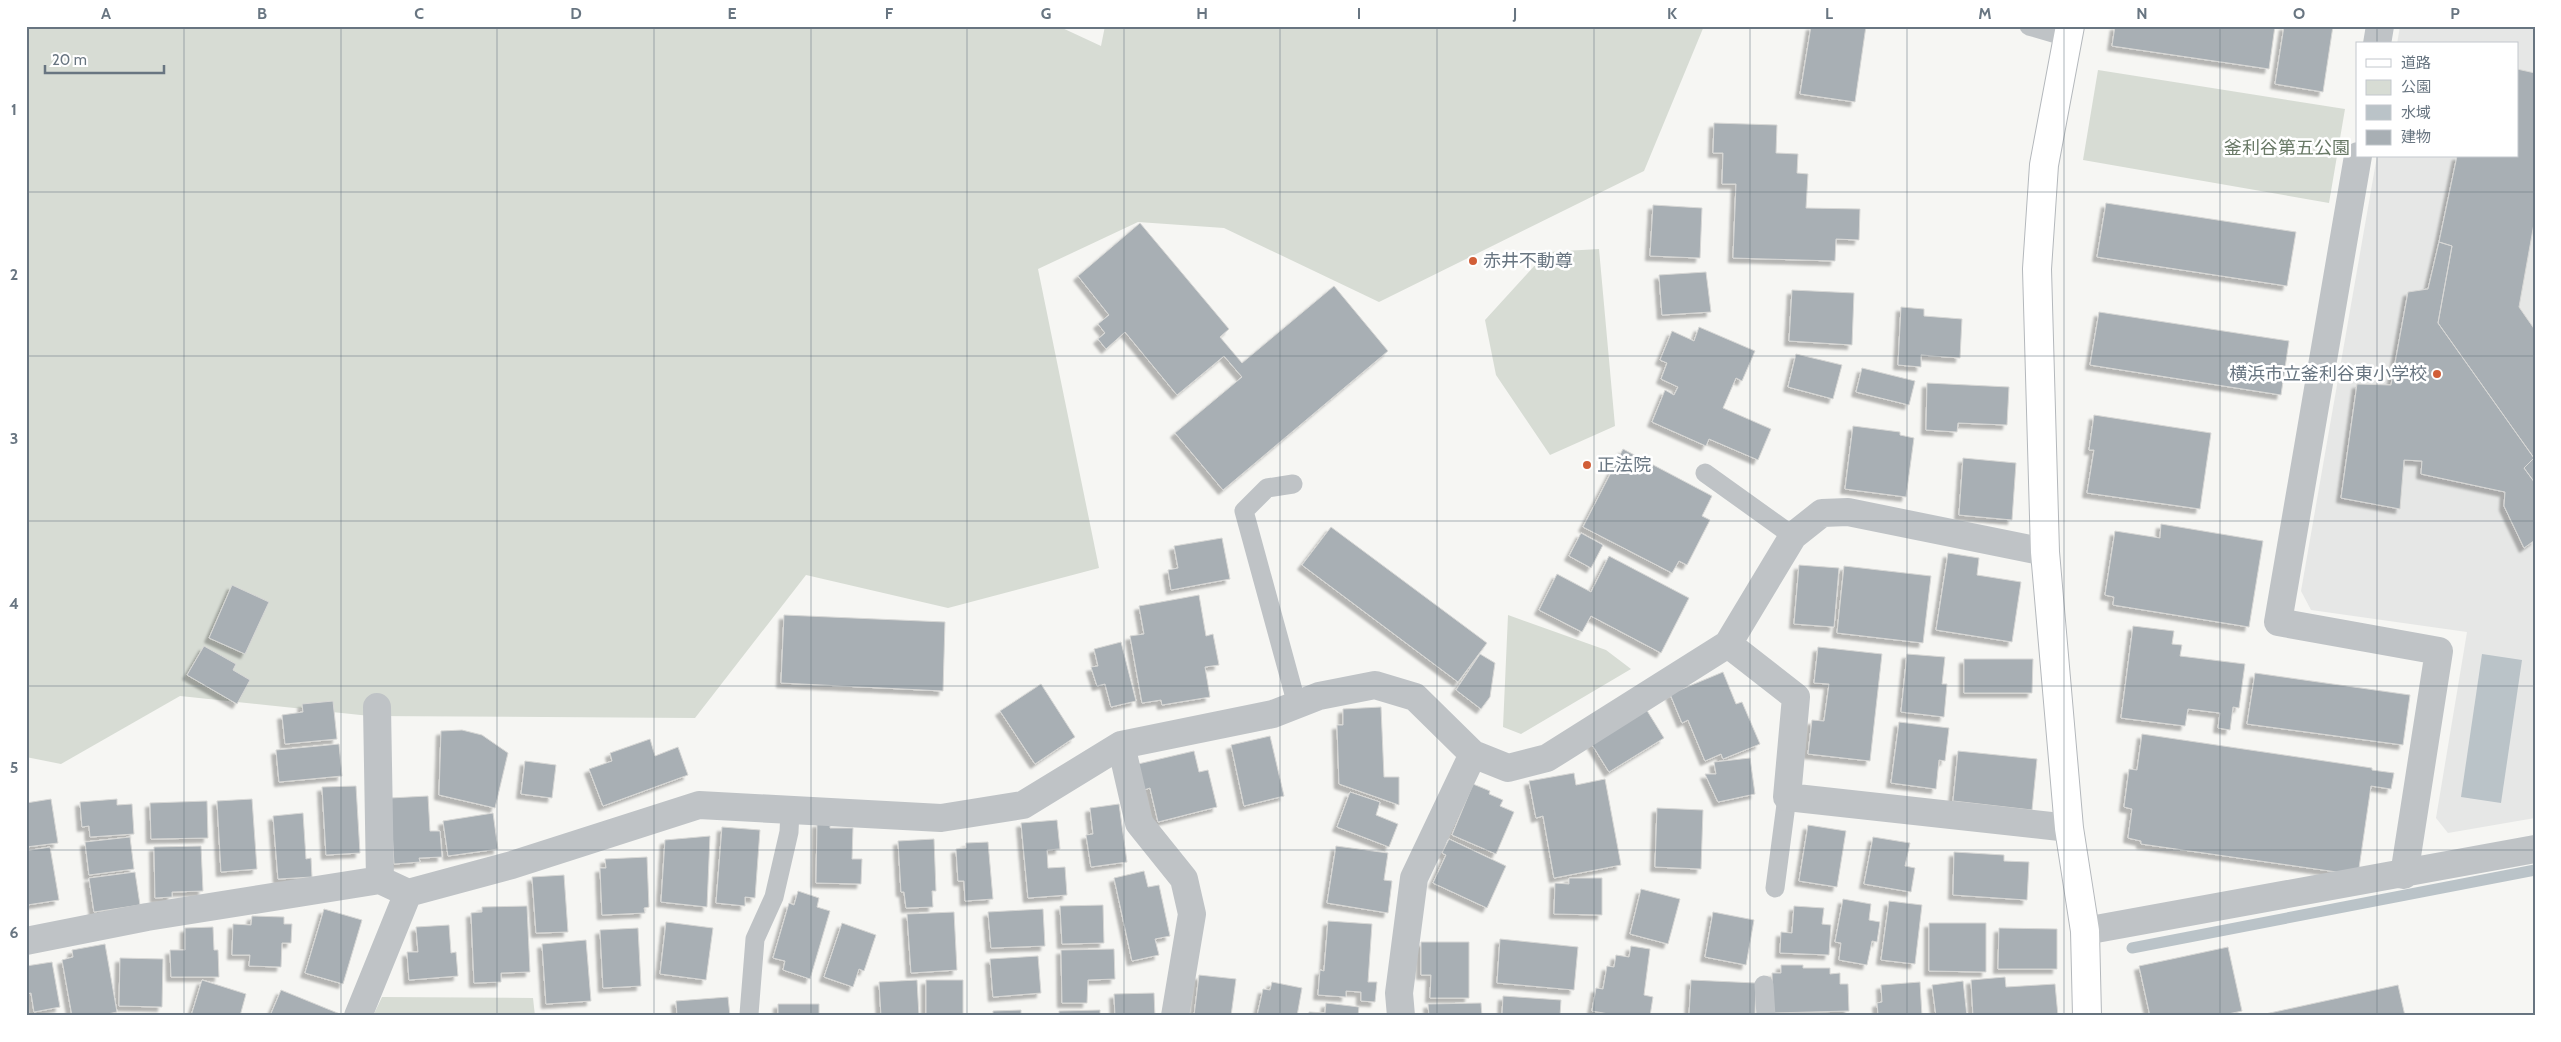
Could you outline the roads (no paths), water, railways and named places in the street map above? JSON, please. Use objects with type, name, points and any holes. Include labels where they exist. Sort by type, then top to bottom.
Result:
[{"type":"street","points":[[2377,42],[2380,26]]},
{"type":"street","points":[[2068,32],[2044,165],[2037,269],[2045,552],[2069,828],[2085,930],[2087,1016]]},
{"type":"street","points":[[2358,158],[2278,622],[2439,651],[2404,875]]},
{"type":"street","points":[[26,941],[147,917],[380,880],[408,893],[512,865],[699,805],[941,818],[1023,805],[1121,746],[1273,714],[1319,696],[1375,685],[1415,697],[1473,754],[1508,768],[1547,758],[1728,644],[1793,536],[1822,514],[1848,512],[2045,552]]},
{"type":"street","points":[[1728,644],[1796,697],[1788,797],[2069,828]]},
{"type":"street","points":[[377,707],[380,880]]},
{"type":"street","points":[[1121,746],[1139,822],[1184,879],[1192,914],[1175,1016]]},
{"type":"street","points":[[1400,1016],[1399,993],[1414,878],[1473,754]]},
{"type":"street","points":[[2085,930],[2404,875],[2535,849]]},
{"type":"street","points":[[358,1016],[408,893]]},
{"type":"lane","points":[[2028,26],[2068,32]]},
{"type":"lane","points":[[1705,473],[1793,536]]},
{"type":"lane","points":[[1293,484],[1267,488],[1244,511],[1297,705]]},
{"type":"lane","points":[[1775,888],[1788,797]]},
{"type":"lane","points":[[749,1014],[754,939],[774,897],[789,832],[790,810]]},
{"type":"lane","points":[[1764,985],[1766,1016]]},
{"type":"water","points":[[2482,654],[2522,660],[2501,803],[2461,797]]},
{"type":"waterway","points":[[2132,948],[2535,870]]},
{"type":"place","name":"赤井不動尊","points":[[1473,261]]},
{"type":"place","name":"横浜市立釜利谷東小学校","points":[[2437,374]]},
{"type":"place","name":"正法院","points":[[1587,465]]},
{"type":"park label","name":"釜利谷第五公園","points":[[2287,148]]}]
